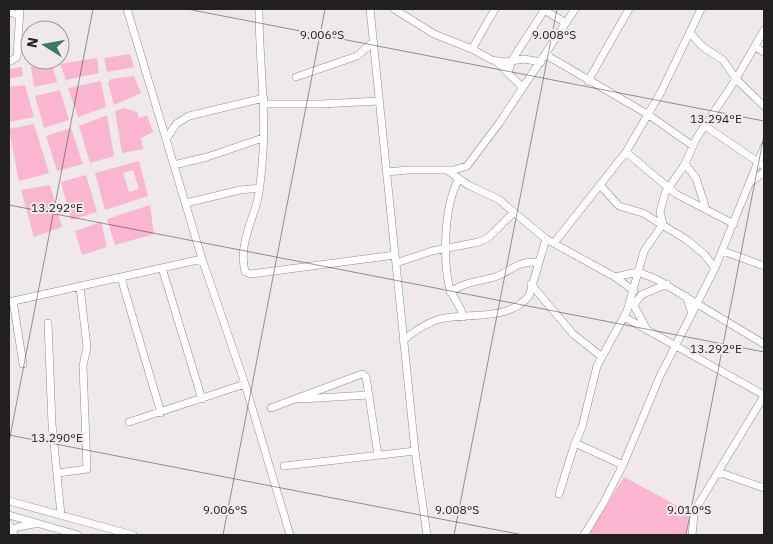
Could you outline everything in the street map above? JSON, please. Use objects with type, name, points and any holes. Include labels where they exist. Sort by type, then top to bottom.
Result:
[{"type":"street","points":[[127,9],[202,259],[245,384],[290,535]]},
{"type":"street","points":[[259,9],[264,101],[263,138],[260,188],[245,237],[243,252],[247,274],[394,255]]},
{"type":"street","points":[[370,9],[403,341],[415,451],[427,535]]},
{"type":"street","points":[[394,9],[434,34],[472,49],[497,62],[523,88]]},
{"type":"street","points":[[472,49],[495,9]]},
{"type":"street","points":[[386,172],[446,170],[467,166],[546,55],[575,9]]},
{"type":"street","points":[[588,81],[629,9]]},
{"type":"street","points":[[554,244],[626,152],[648,115],[701,9]]},
{"type":"street","points":[[508,73],[512,60],[542,10],[566,24]]},
{"type":"street","points":[[9,12],[19,12],[17,57],[9,62]]},
{"type":"street","points":[[646,328],[633,303],[634,291],[644,251],[663,224],[661,203],[668,187],[736,79],[764,30]]},
{"type":"street","points":[[690,33],[703,46],[723,60],[736,79],[764,106]]},
{"type":"street","points":[[296,77],[357,56],[373,42]]},
{"type":"street","points":[[755,47],[764,52]]},
{"type":"street","points":[[546,55],[648,115],[693,146]]},
{"type":"street","points":[[497,62],[524,59],[541,62]]},
{"type":"street","points":[[524,59],[532,74]]},
{"type":"street","points":[[167,138],[176,124],[189,116],[264,101],[320,104],[379,101]]},
{"type":"street","points":[[705,126],[764,166]]},
{"type":"street","points":[[174,165],[207,157],[263,138]]},
{"type":"street","points":[[584,535],[604,504],[623,465],[660,376],[677,347],[715,268],[764,147]]},
{"type":"street","points":[[626,152],[676,194],[734,224]]},
{"type":"street","points":[[684,164],[696,178],[706,208]]},
{"type":"street","points":[[446,170],[459,179],[498,199],[546,239],[615,277],[634,291]]},
{"type":"street","points":[[750,183],[764,172]]},
{"type":"street","points":[[459,179],[451,197],[446,248],[450,292],[461,308],[463,317]]},
{"type":"street","points":[[601,186],[619,206],[638,211],[663,224],[700,250],[715,268]]},
{"type":"street","points":[[186,203],[240,190],[260,188]]},
{"type":"street","points":[[396,263],[484,239],[513,213]]},
{"type":"street","points":[[403,341],[413,331],[439,319],[487,315],[515,307],[529,296],[531,284],[546,239]]},
{"type":"street","points":[[723,250],[764,266]]},
{"type":"street","points":[[23,364],[11,301],[80,288],[202,259]]},
{"type":"street","points":[[450,292],[475,280],[496,276],[522,262],[538,262]]},
{"type":"street","points":[[162,268],[202,399]]},
{"type":"street","points":[[615,277],[638,272],[667,284],[764,344]]},
{"type":"street","points":[[121,278],[161,413]]},
{"type":"street","points":[[531,284],[572,334],[602,357]]},
{"type":"street","points":[[559,494],[582,427],[595,371],[602,357],[633,303],[641,295],[667,284]]},
{"type":"street","points":[[58,473],[87,469],[83,366],[87,347],[80,288]]},
{"type":"street","points":[[686,296],[692,314]]},
{"type":"street","points":[[624,317],[764,396],[698,505],[694,516],[692,535]]},
{"type":"street","points":[[48,323],[52,424],[61,515]]},
{"type":"street","points":[[271,408],[362,374],[366,377],[378,455]]},
{"type":"street","points":[[129,422],[245,384]]},
{"type":"street","points":[[292,400],[369,395]]},
{"type":"street","points":[[576,443],[623,465]]},
{"type":"street","points":[[284,466],[415,451]]},
{"type":"street","points":[[718,472],[764,488]]},
{"type":"street","points":[[9,501],[133,535]]},
{"type":"street","points":[[9,515],[78,535]]},
{"type":"street","points":[[11,530],[26,525],[42,525]]},
{"type":"street","points":[[55,535],[63,531]]},
{"type":"shaded area","points":[[130,54],[134,67],[107,72],[104,58]]},
{"type":"shaded area","points":[[97,58],[99,73],[66,80],[62,70],[70,70],[70,62]]},
{"type":"shaded area","points":[[20,67],[23,76],[9,79],[9,69]]},
{"type":"shaded area","points":[[31,70],[54,70],[57,82],[34,87]]},
{"type":"shaded area","points":[[134,76],[141,93],[114,105],[108,82],[111,79]]},
{"type":"shaded area","points":[[101,81],[106,107],[78,117],[68,88]]},
{"type":"shaded area","points":[[25,85],[34,117],[9,122],[9,87]]},
{"type":"shaded area","points":[[60,90],[69,120],[44,128],[35,96]]},
{"type":"shaded area","points":[[124,108],[137,112],[139,118],[147,115],[153,132],[141,138],[143,149],[122,153],[115,111]]},
{"type":"shaded area","points":[[107,115],[114,156],[90,163],[79,126]]},
{"type":"shaded area","points":[[34,124],[49,173],[19,181],[9,129]]},
{"type":"shaded area","points":[[71,128],[83,164],[57,171],[46,136]]},
{"type":"shaded area","points":[[139,161],[148,196],[105,210],[95,173]],"holes":[[[133,170],[139,189],[129,192],[123,173]]]},
{"type":"shaded area","points":[[86,175],[97,212],[71,220],[61,182]]},
{"type":"shaded area","points":[[50,185],[62,227],[34,237],[21,190]]},
{"type":"shaded area","points":[[150,205],[154,234],[115,245],[107,219]]},
{"type":"shaded area","points":[[101,222],[107,247],[82,255],[75,231]]},
{"type":"shaded area","points":[[624,477],[689,512],[686,535],[588,535]]}]
